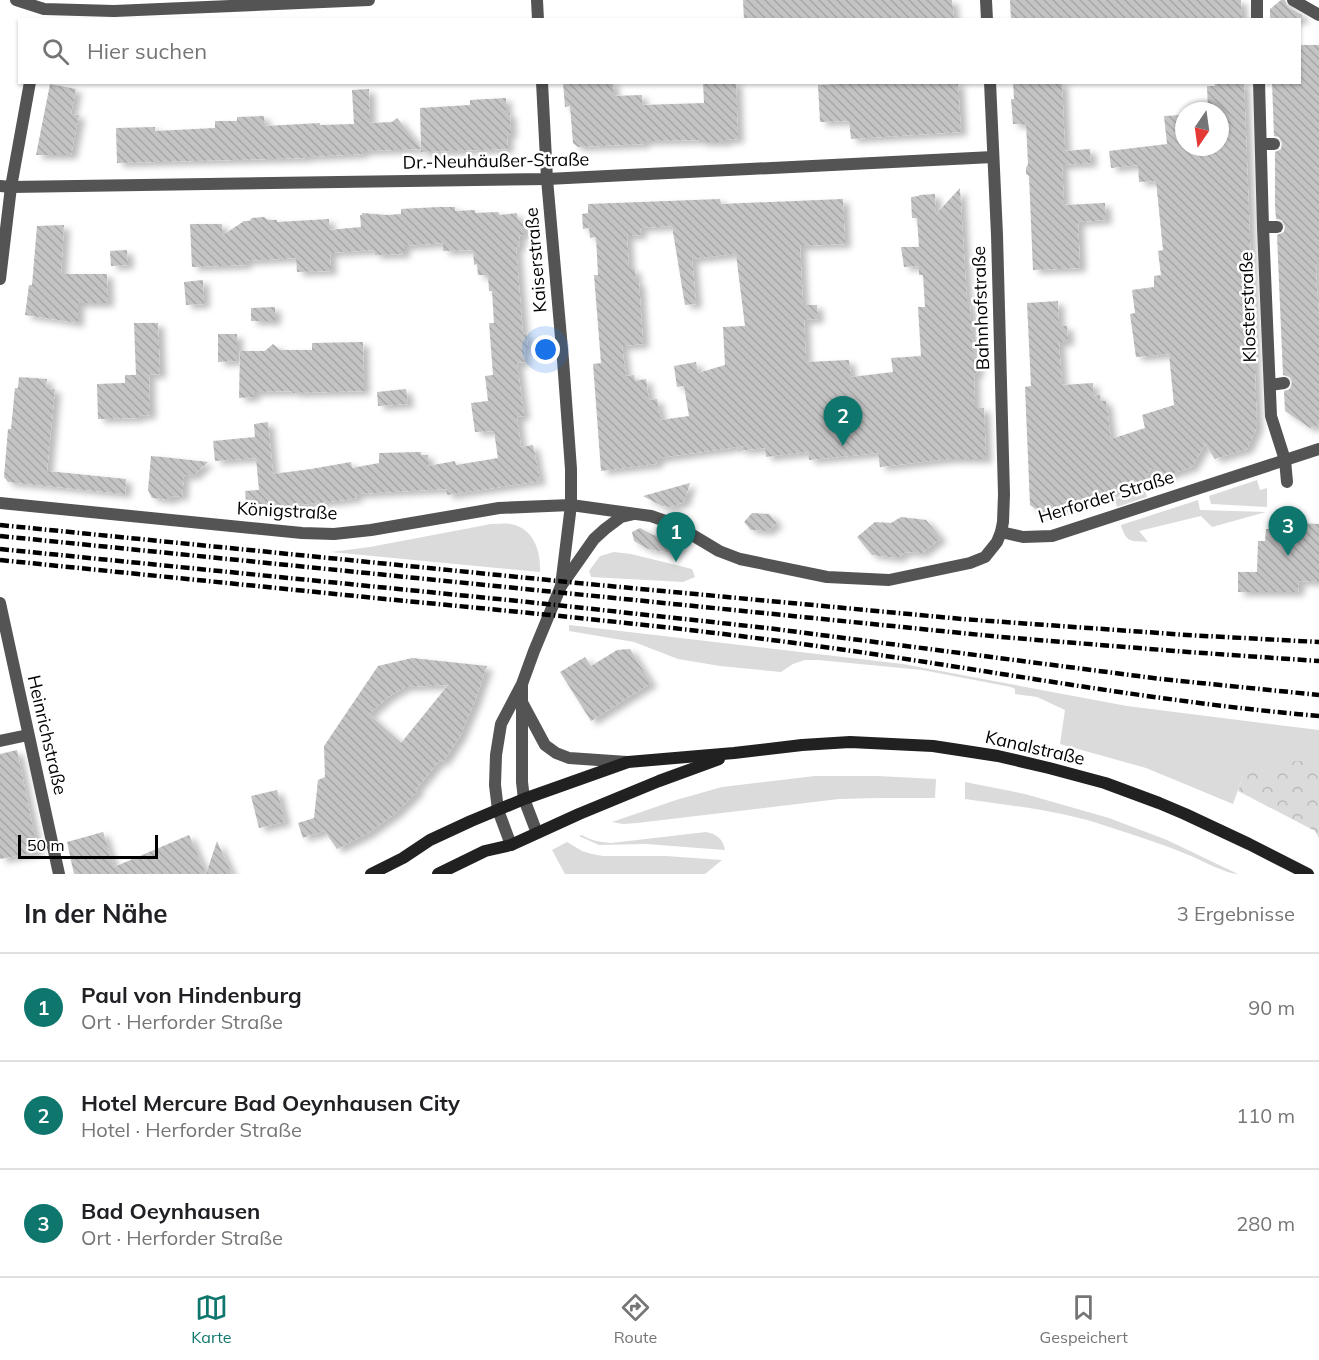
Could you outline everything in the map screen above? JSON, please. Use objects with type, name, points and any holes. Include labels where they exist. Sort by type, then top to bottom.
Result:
[{"type":"main road","name":"Kanalstraße","points":[[371,874],[403,858],[430,840],[498,810],[628,762],[850,742],[933,746],[998,756],[1105,783],[1159,803],[1308,874]]},
{"type":"main road","name":"Kanalstraße","points":[[438,874],[485,851],[511,844],[649,785],[734,753]]},
{"type":"street","points":[[16,0],[43,14],[193,4],[369,0]]},
{"type":"street","points":[[537,0],[538,18]]},
{"type":"street","points":[[986,0],[987,18]]},
{"type":"street","points":[[1257,0],[1257,18]]},
{"type":"street","points":[[1293,0],[1319,15]]},
{"type":"street","points":[[0,279],[5,187],[30,84]]},
{"type":"street","name":"Kaiserstraße","points":[[542,84],[547,179],[569,439],[571,505]]},
{"type":"street","name":"Bahnhofstraße","points":[[990,84],[1005,476],[1001,532]]},
{"type":"street","name":"Klosterstraße","points":[[1259,84],[1271,416],[1285,460],[1287,482]]},
{"type":"street","points":[[1260,144],[1274,144]]},
{"type":"street","name":"Dr.-Neuhäußer-Straße","points":[[5,187],[547,179],[993,157]]},
{"type":"street","name":"Klosterstraße","points":[[1263,227],[1277,227]]},
{"type":"street","name":"Klosterstraße","points":[[1270,385],[1284,383]]},
{"type":"street","name":"Herforder Straße","points":[[1001,532],[1023,537],[1052,536],[1319,449]]},
{"type":"street","name":"Königstraße","points":[[0,503],[302,533],[334,534],[500,508],[571,505]]},
{"type":"street","points":[[561,586],[571,505],[651,516],[674,524],[719,551],[740,559],[827,577],[889,580],[970,563],[985,556],[997,542],[1001,532]]},
{"type":"street","points":[[511,844],[498,810],[495,785],[501,724],[522,684],[561,586],[594,539],[621,517],[639,513]]},
{"type":"street","name":"Heinrichstraße","points":[[0,603],[59,874]]},
{"type":"street","points":[[522,684],[522,782],[524,799],[537,833]]},
{"type":"street","points":[[522,701],[545,746],[556,753],[569,758],[628,762]]},
{"type":"street","points":[[0,741],[28,735]]},
{"type":"green space","points":[[1257,480],[1260,490],[1267,488],[1267,507],[1211,504],[1209,496]]},
{"type":"green space","points":[[1145,490],[1147,497],[1117,507],[1115,500]]},
{"type":"green space","points":[[1198,500],[1200,510],[1266,512],[1212,527],[1201,516],[1139,531],[1148,542],[1130,540],[1123,531],[1121,525]]},
{"type":"green space","points":[[491,524],[511,524],[531,536],[539,556],[540,572],[331,552],[370,547]]},
{"type":"green space","points":[[614,552],[692,569],[695,577],[683,582],[591,577],[589,571],[600,556]]},
{"type":"green space","points":[[569,625],[903,664],[1127,706],[1319,730],[1319,761],[1243,776],[1233,804],[1146,768],[1060,744],[1065,710],[1037,697],[1015,694],[1015,689],[1011,687],[922,670],[818,660],[805,660],[781,672],[720,666],[678,659],[634,642],[569,631]]},
{"type":"green space","points":[[1319,760],[1319,838],[1315,831],[1238,791],[1243,776],[1281,762]]},
{"type":"green space","points":[[815,776],[936,779],[935,798],[839,799],[637,823],[612,822],[722,787]]},
{"type":"green space","points":[[965,782],[1025,794],[1109,818],[1167,840],[1238,874],[1221,870],[1161,844],[1092,821],[965,799]]},
{"type":"green space","points":[[706,832],[719,838],[725,850],[646,844],[599,845],[579,836],[611,843]]},
{"type":"green space","points":[[567,842],[582,851],[603,856],[666,856],[722,860],[705,874],[565,874],[552,850]]},
{"type":"building","points":[[743,0],[952,0],[954,18],[744,18]]},
{"type":"building","points":[[1010,0],[1241,0],[1242,18],[1011,18]]},
{"type":"building","points":[[1281,0],[1285,0],[1288,7],[1302,15],[1302,20],[1301,18],[1270,18],[1270,9]]},
{"type":"building","points":[[1301,45],[1319,45],[1319,259],[1317,259],[1316,276],[1319,316],[1319,425],[1310,428],[1285,411],[1284,391],[1290,389],[1292,382],[1290,377],[1283,375],[1277,235],[1284,232],[1285,226],[1282,220],[1276,219],[1275,204],[1275,152],[1281,149],[1282,143],[1279,137],[1274,136],[1272,84],[1301,84]]},
{"type":"building","points":[[50,84],[76,89],[71,114],[79,115],[71,155],[36,155]]},
{"type":"building","points":[[563,84],[613,84],[614,96],[642,95],[642,105],[704,103],[703,84],[736,84],[738,139],[725,140],[726,142],[644,141],[644,144],[578,147],[573,143],[570,106],[565,107]]},
{"type":"building","points":[[958,84],[961,132],[851,139],[849,121],[820,122],[818,85]]},
{"type":"building","points":[[1013,84],[1062,84],[1065,151],[1090,149],[1091,163],[1062,165],[1064,205],[1105,203],[1106,220],[1078,222],[1080,268],[1033,270],[1029,176],[1026,174],[1028,164],[1026,124],[1013,124],[1011,99],[1014,99]]},
{"type":"building","points":[[1244,84],[1257,427],[1247,449],[1215,459],[1205,444],[1192,467],[1165,476],[1151,468],[1144,482],[1044,515],[1030,505],[1025,387],[1031,386],[1027,303],[1058,301],[1059,326],[1067,326],[1068,342],[1059,342],[1062,385],[1093,383],[1093,396],[1100,395],[1100,401],[1106,401],[1111,439],[1145,428],[1142,415],[1174,405],[1169,354],[1136,357],[1130,314],[1135,313],[1132,290],[1154,287],[1154,276],[1161,275],[1158,251],[1163,250],[1156,181],[1139,182],[1138,165],[1111,168],[1109,151],[1167,144],[1164,116],[1175,115],[1175,156],[1229,156],[1229,102],[1208,102],[1207,86]]},
{"type":"building","points":[[369,89],[370,123],[392,122],[397,118],[421,148],[420,108],[470,105],[470,100],[506,98],[506,113],[510,113],[511,134],[507,135],[508,149],[363,151],[363,154],[306,158],[117,163],[116,128],[155,127],[155,131],[215,128],[215,121],[237,121],[237,117],[264,116],[265,126],[354,124],[352,90]]},
{"type":"building","points":[[960,188],[967,302],[970,305],[973,355],[977,357],[978,372],[974,375],[975,408],[984,408],[986,459],[949,459],[880,467],[878,453],[809,460],[808,452],[766,457],[765,448],[737,451],[745,446],[659,458],[656,464],[601,471],[593,364],[601,363],[594,275],[598,275],[596,237],[590,238],[589,228],[583,229],[582,214],[588,213],[588,204],[720,199],[721,204],[843,199],[845,244],[800,246],[803,305],[817,305],[818,319],[804,320],[806,362],[849,360],[851,377],[893,372],[891,358],[921,356],[918,307],[925,307],[923,275],[919,275],[919,266],[904,267],[901,247],[919,247],[917,218],[912,218],[911,197],[935,194],[936,214]],"holes":[[[672,226],[685,305],[696,304],[692,259],[736,254],[745,326],[723,327],[725,365],[698,373],[696,362],[674,366],[677,387],[684,386],[689,416],[661,420],[657,399],[649,400],[646,379],[635,381],[634,375],[626,376],[622,346],[643,344],[639,282],[636,282],[635,269],[629,269],[627,236],[641,235],[640,228]]]},
{"type":"building","points":[[455,207],[455,211],[475,210],[475,213],[498,212],[500,215],[517,213],[518,220],[524,225],[524,235],[519,236],[520,246],[516,247],[523,334],[527,333],[528,349],[524,349],[525,362],[517,363],[524,416],[517,417],[521,447],[533,445],[540,481],[447,495],[446,489],[356,494],[357,498],[247,512],[245,491],[259,490],[256,458],[215,461],[213,441],[255,437],[254,424],[268,422],[273,474],[351,462],[352,468],[379,463],[379,453],[421,452],[421,455],[428,455],[428,466],[455,461],[456,465],[498,458],[494,431],[475,432],[471,403],[488,401],[485,376],[493,375],[489,323],[494,323],[492,291],[489,291],[488,275],[478,275],[477,264],[474,265],[473,250],[443,251],[443,243],[404,246],[404,254],[375,255],[374,250],[330,253],[331,271],[297,272],[296,258],[245,261],[246,265],[192,267],[190,224],[222,224],[223,235],[252,218],[264,217],[268,220],[277,220],[277,222],[329,219],[329,230],[361,227],[360,215],[362,213],[401,214],[401,209]]},
{"type":"building","points":[[64,225],[61,274],[107,274],[108,303],[78,303],[78,323],[25,315],[29,285],[32,285],[37,226]]},
{"type":"building","points":[[127,250],[128,265],[111,266],[110,251]]},
{"type":"building","points":[[203,280],[204,304],[186,305],[184,282]]},
{"type":"building","points":[[275,307],[275,321],[251,321],[251,308]]},
{"type":"building","points":[[134,323],[158,323],[160,374],[144,375],[149,375],[150,415],[138,416],[138,418],[98,419],[97,384],[125,383],[125,375],[136,375]]},
{"type":"building","points":[[218,334],[237,334],[237,361],[218,362]]},
{"type":"building","points":[[363,342],[364,391],[254,392],[254,397],[239,398],[240,351],[265,351],[273,344],[280,350],[312,350],[312,343]]},
{"type":"building","points":[[19,377],[47,379],[46,388],[55,389],[47,471],[126,479],[125,494],[8,482],[4,477],[8,429],[11,429],[15,388],[18,388]]},
{"type":"building","points":[[406,389],[408,404],[378,406],[377,392]]},
{"type":"building","points":[[151,456],[208,462],[193,476],[184,475],[182,497],[172,496],[172,500],[152,498],[148,490]]},
{"type":"building","points":[[690,483],[684,502],[671,507],[662,506],[643,496]]},
{"type":"building","points":[[752,513],[769,514],[777,523],[768,531],[751,530],[744,522]]},
{"type":"building","points":[[901,517],[926,520],[941,538],[922,553],[905,552],[898,558],[872,555],[857,537],[875,522],[891,523]]},
{"type":"building","points":[[1299,523],[1319,524],[1319,582],[1299,581],[1298,592],[1238,592],[1238,572],[1257,572],[1258,541],[1265,541],[1266,529],[1299,529]]},
{"type":"building","points":[[640,528],[653,535],[675,538],[681,548],[672,553],[648,549],[634,541],[632,532]]},
{"type":"building","points":[[630,649],[651,683],[591,721],[560,672],[585,657],[591,666],[617,650]]},
{"type":"building","points":[[412,658],[487,666],[460,736],[443,762],[440,760],[416,789],[418,791],[396,813],[367,834],[337,849],[324,830],[303,838],[298,823],[314,818],[318,780],[325,777],[324,746],[378,666]],"holes":[[[448,685],[401,743],[369,714],[388,697],[405,687]]]},
{"type":"building","points":[[17,750],[38,852],[0,859],[0,754]]},
{"type":"building","points":[[277,790],[285,822],[259,828],[251,796]]},
{"type":"building","points":[[103,832],[114,867],[189,835],[206,874],[74,874],[67,842]]},
{"type":"building","points":[[217,841],[232,874],[206,874]]},
{"type":"railway","points":[[0,525],[962,619],[1319,642]]},
{"type":"railway","points":[[0,536],[1001,637],[1319,661]]},
{"type":"railway","points":[[0,549],[767,628],[1161,679],[1319,695]]},
{"type":"railway","points":[[0,560],[717,633],[833,648],[1110,691],[1319,716]]},
{"type":"place","name":"Hotel Mercure Bad Oeynhausen City","points":[[843,446]]},
{"type":"place","name":"Bad Oeynhausen","points":[[1288,556]]},
{"type":"place","name":"Paul von Hindenburg","points":[[676,562]]}]
